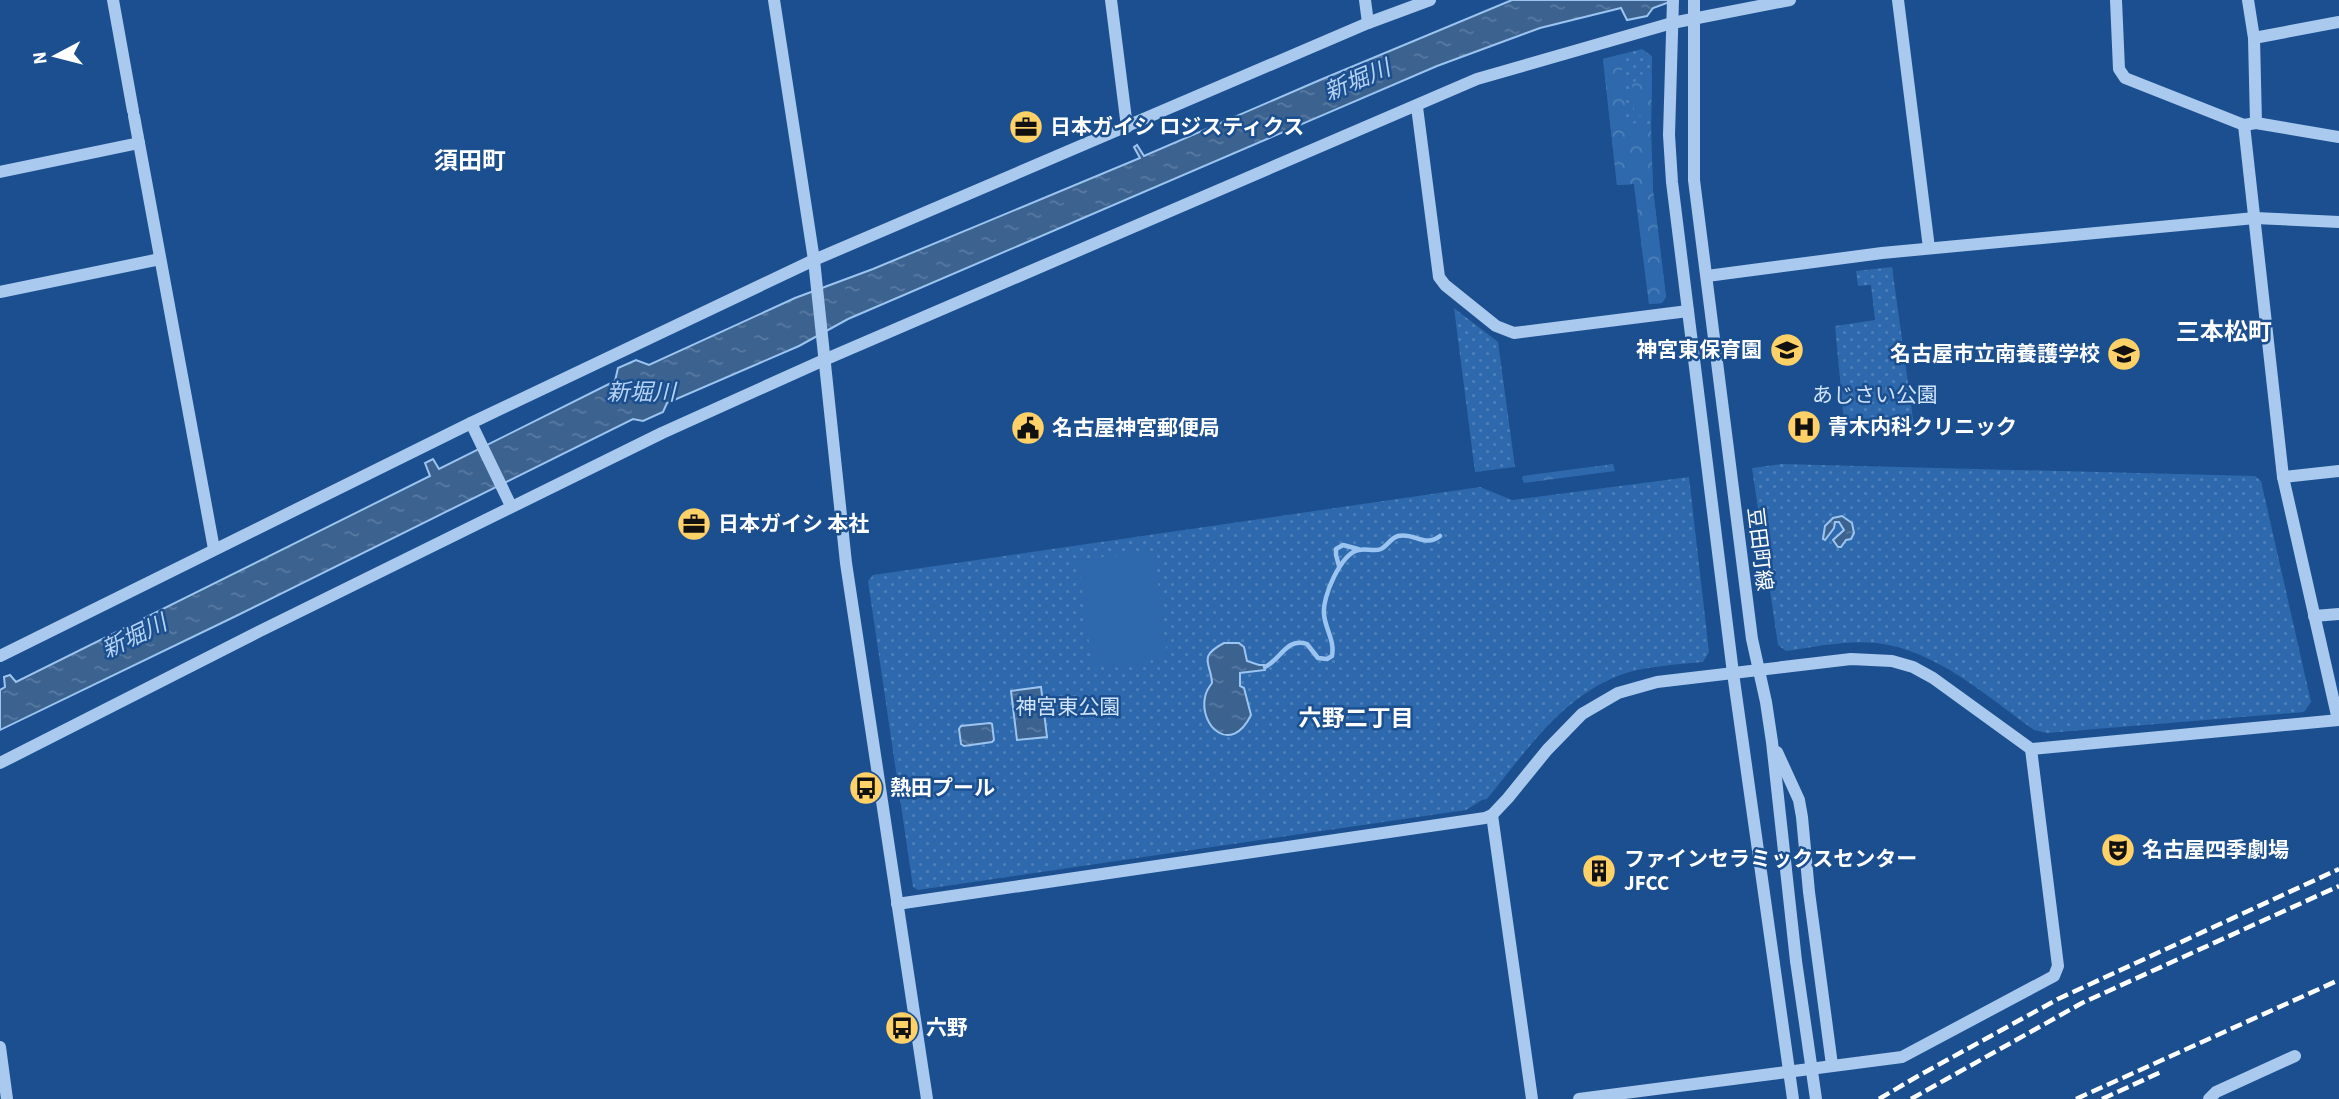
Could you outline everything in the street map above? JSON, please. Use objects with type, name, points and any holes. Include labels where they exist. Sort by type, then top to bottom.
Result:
[{"type":"street","points":[[113,0],[214,549]]},
{"type":"street","points":[[774,0],[816,275],[846,562],[927,1099]]},
{"type":"street","points":[[1111,0],[1127,127]]},
{"type":"street","points":[[1365,0],[1368,23]]},
{"type":"street","points":[[0,656],[471,423],[814,260],[1368,23],[1430,0]]},
{"type":"street","name":"豆田町線","points":[[1695,0],[1695,180],[1752,639],[1772,742],[1796,961],[1816,1099]]},
{"type":"street","points":[[0,763],[511,506],[823,354],[1417,107],[1477,79],[1672,23],[1790,0]]},
{"type":"street","points":[[1898,0],[1929,248]]},
{"type":"street","points":[[2116,0],[2119,69],[2125,78],[2250,124],[2339,137]]},
{"type":"street","points":[[897,904],[1476,820],[1492,815],[1547,750],[1582,714],[1618,693],[1657,682],[1851,659],[1892,661],[1913,667],[1933,678],[2031,749],[2339,720],[2283,477],[2255,218],[2250,124],[2255,38],[2248,0]]},
{"type":"street","name":"豆田町線","points":[[1673,2],[1669,135],[1672,182],[1733,673],[1793,1099]]},
{"type":"street","points":[[2255,38],[2339,22]]},
{"type":"street","points":[[1417,107],[1439,277],[1445,285],[1496,326],[1514,332],[1688,311]]},
{"type":"street","points":[[0,172],[139,143]]},
{"type":"street","points":[[1707,276],[1929,248],[2255,218],[2339,222]]},
{"type":"street","points":[[0,292],[160,259]]},
{"type":"street","points":[[471,423],[511,506]]},
{"type":"street","points":[[2283,477],[2339,471]]},
{"type":"street","points":[[2314,616],[2339,614]]},
{"type":"street","points":[[1772,742],[1799,800],[1832,1065]]},
{"type":"street","points":[[1579,1099],[1902,1057],[2054,976],[2058,965],[2031,749]]},
{"type":"street","points":[[1492,815],[1532,1099]]},
{"type":"street","points":[[0,1047],[7,1099]]},
{"type":"street","points":[[2209,1099],[2216,1092],[2295,1056]]},
{"type":"green space","points":[[1642,49],[1652,56],[1653,190],[1666,297],[1662,303],[1649,304],[1634,184],[1617,185],[1603,59]]},
{"type":"green space","points":[[1622,54],[1626,123],[1651,124],[1653,190],[1666,297],[1662,303],[1649,304],[1634,184],[1617,185],[1603,59]]},
{"type":"green space","points":[[1644,72],[1652,75],[1651,117],[1640,117],[1634,110],[1632,85]]},
{"type":"green space","name":"あじさい公園","points":[[1892,267],[1915,433],[1856,433],[1853,421],[1844,422],[1835,326],[1875,320],[1871,285],[1858,286],[1856,271]]},
{"type":"green space","points":[[1454,308],[1498,342],[1515,467],[1475,472]]},
{"type":"green space","points":[[1613,464],[1615,471],[1524,483],[1522,478],[1523,476]]},
{"type":"green space","points":[[1782,464],[2255,476],[2261,481],[2311,702],[2304,712],[2047,733],[2034,730],[1960,676],[1898,647],[1853,642],[1786,651],[1778,645],[1752,468]]},
{"type":"green space","name":"神宮東公園","points":[[1689,477],[1709,652],[1703,662],[1634,671],[1593,688],[1543,731],[1487,799],[1466,810],[918,890],[913,887],[868,581],[873,575],[1480,487],[1512,500]]},
{"type":"green space","points":[[1154,551],[1167,656],[1151,658],[1151,662],[1113,668],[1112,663],[1092,665],[1078,560]]},
{"type":"water","name":"新堀川","points":[[1512,0],[1675,0],[1653,8],[1647,16],[1627,20],[1621,8],[1540,28],[1437,66],[848,319],[799,346],[667,403],[663,412],[643,421],[633,419],[0,730],[0,690],[5,687],[4,677],[10,675],[16,682],[430,476],[425,463],[433,459],[439,469],[615,381],[618,368],[636,360],[649,365],[795,298],[873,269],[1140,158],[1134,147],[1137,145],[1144,156]]},
{"type":"water","points":[[1842,516],[1852,523],[1854,533],[1851,539],[1838,547],[1833,540],[1844,530],[1839,522],[1835,522],[1834,528],[1825,540],[1823,539],[1825,526],[1833,518]]},
{"type":"water","points":[[1224,643],[1239,643],[1244,647],[1247,661],[1264,665],[1265,670],[1240,673],[1240,686],[1244,688],[1251,715],[1235,734],[1226,735],[1212,726],[1204,708],[1205,695],[1212,683],[1208,657]]},
{"type":"water","points":[[1041,687],[1047,737],[1017,740],[1011,691]]},
{"type":"water","points":[[990,723],[994,740],[992,742],[964,746],[961,744],[961,726]]},
{"type":"waterway","points":[[1265,667],[1289,646],[1300,643],[1307,644],[1318,658],[1327,659],[1332,656],[1324,606],[1329,587],[1339,567],[1352,553],[1381,549],[1398,536],[1424,540],[1440,536]]},
{"type":"waterway","points":[[1339,566],[1336,549],[1343,545],[1358,549]]},
{"type":"railway","points":[[1879,1099],[2058,999],[2339,869]]},
{"type":"railway","points":[[1911,1099],[2082,1003],[2339,886]]},
{"type":"railway","points":[[2076,1099],[2339,980]]},
{"type":"railway","points":[[2102,1099],[2161,1072]]},
{"type":"place","name":"日本ガイシ ロジスティクス","points":[[1026,127]]},
{"type":"place","name":"神宮東保育園","points":[[1787,350]]},
{"type":"place","name":"名古屋市立南養護学校","points":[[2124,354]]},
{"type":"place","name":"青木内科クリニック","points":[[1804,427]]},
{"type":"place","name":"名古屋神宮郵便局","points":[[1028,428]]},
{"type":"place","name":"日本ガイシ 本社","points":[[694,524]]},
{"type":"place","name":"熱田プール","points":[[866,788]]},
{"type":"place","name":"名古屋四季劇場","points":[[2118,850]]},
{"type":"place","name":"ファインセラミックスセンター JFCC","points":[[1599,871]]},
{"type":"place","name":"六野","points":[[902,1028]]},
{"type":"district","name":"須田町","points":[[470,161]]},
{"type":"district","name":"三本松町","points":[[2224,332]]},
{"type":"district","name":"六野二丁目","points":[[1356,718]]}]
